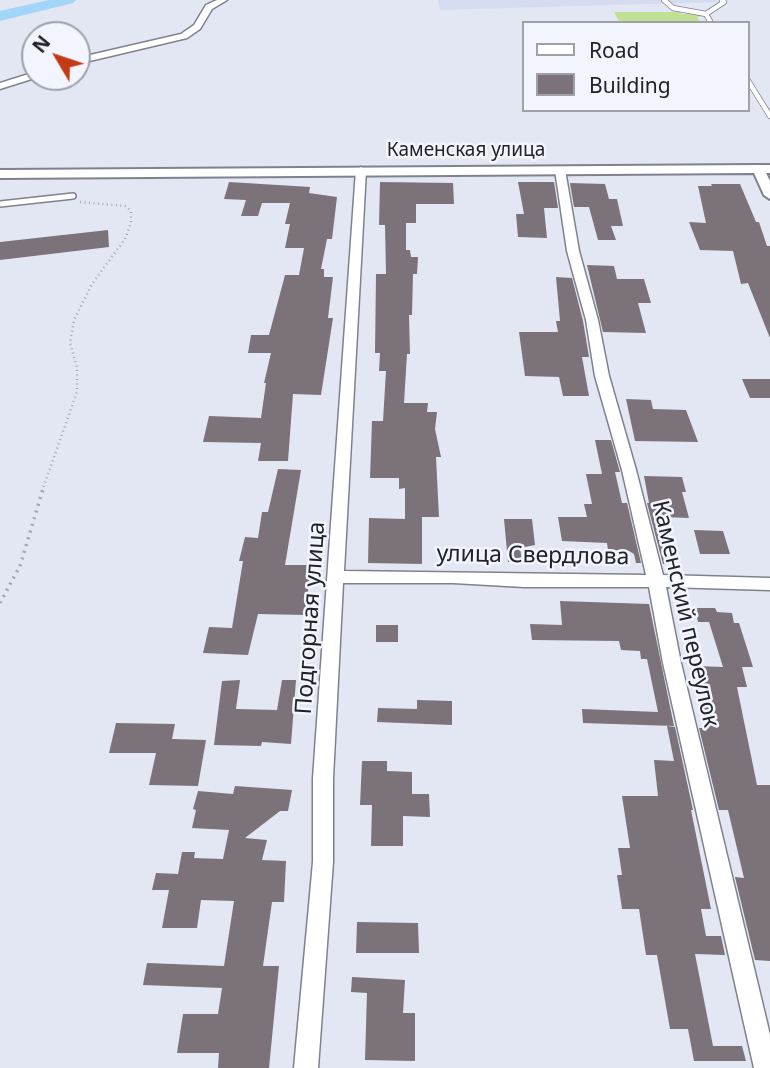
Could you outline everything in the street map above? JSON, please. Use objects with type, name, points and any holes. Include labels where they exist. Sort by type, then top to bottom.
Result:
[{"type":"street","points":[[91,58],[184,36],[197,27],[209,7],[223,0]]},
{"type":"street","points":[[0,86],[21,79]]},
{"type":"street","points":[[764,169],[770,195]]},
{"type":"street","name":"Каменская улица","points":[[0,174],[764,169]]},
{"type":"street","name":"Подгорная улица","points":[[306,1068],[323,863],[323,778],[361,170]]},
{"type":"street","name":"Каменский переулок","points":[[560,170],[573,251],[592,320],[602,376],[629,470],[656,581],[671,663],[766,1068]]},
{"type":"street","name":"улица Свердлова","points":[[337,577],[770,584]]},
{"type":"lane","points":[[664,0],[673,8],[706,14],[724,2],[722,0]]},
{"type":"lane","points":[[706,14],[710,21]]},
{"type":"lane","points":[[749,82],[770,116]]},
{"type":"lane","points":[[0,204],[73,195]]},
{"type":"path","points":[[0,603],[20,566],[44,485],[77,392],[77,367],[70,343],[74,320],[92,284],[125,239],[131,223],[131,211],[125,206],[75,201],[72,200],[73,195]]},
{"type":"shaded area","points":[[438,0],[716,0],[718,2],[440,10]]},
{"type":"green space","points":[[614,12],[679,12],[703,16],[697,17],[700,21],[619,21]]},
{"type":"building","points":[[229,182],[310,187],[309,193],[337,197],[332,239],[327,239],[321,269],[324,269],[324,277],[333,277],[328,318],[333,318],[321,395],[293,394],[288,461],[258,461],[261,443],[203,442],[209,416],[261,418],[264,383],[271,353],[248,353],[251,335],[269,335],[285,275],[299,275],[304,248],[285,248],[290,224],[285,224],[290,203],[262,203],[258,216],[241,216],[246,200],[224,199]]},
{"type":"building","points":[[380,182],[453,183],[454,204],[416,204],[416,223],[406,223],[406,250],[410,250],[411,257],[418,257],[417,274],[413,274],[412,315],[409,315],[410,354],[407,354],[404,403],[428,403],[427,412],[437,412],[435,429],[441,457],[436,457],[439,517],[422,517],[422,564],[368,563],[369,518],[405,519],[405,488],[399,489],[399,478],[370,478],[372,421],[383,421],[386,371],[379,371],[380,353],[375,353],[376,274],[386,274],[385,225],[379,225]]},
{"type":"building","points":[[518,182],[554,182],[558,208],[544,208],[547,238],[518,237],[516,214],[524,214]]},
{"type":"building","points":[[570,183],[605,184],[609,199],[617,199],[623,226],[611,226],[616,240],[598,240],[589,207],[574,207]]},
{"type":"building","points":[[711,184],[740,184],[756,222],[759,222],[767,246],[770,246],[770,338],[748,283],[741,284],[733,251],[700,250],[689,222],[706,223],[698,186],[712,186]]},
{"type":"building","points":[[108,230],[109,247],[0,260],[0,242]]},
{"type":"building","points":[[587,265],[614,266],[617,279],[644,279],[651,303],[638,303],[646,333],[603,332]]},
{"type":"building","points":[[556,277],[572,278],[589,357],[582,357],[589,396],[563,396],[559,377],[525,376],[519,332],[558,332],[556,321],[560,321]]},
{"type":"building","points":[[742,379],[770,379],[770,398],[750,398]]},
{"type":"building","points":[[626,399],[651,400],[653,409],[686,410],[698,442],[635,441]]},
{"type":"building","points":[[595,440],[611,440],[620,472],[615,472],[622,503],[627,503],[641,563],[636,563],[634,554],[629,551],[608,550],[607,543],[562,541],[558,517],[587,517],[584,504],[592,504],[586,474],[602,474]]},
{"type":"building","points":[[278,469],[301,470],[285,565],[311,565],[305,615],[258,614],[248,655],[203,653],[209,627],[232,628],[243,561],[239,561],[245,537],[258,538],[262,512],[268,512]]},
{"type":"building","points":[[644,476],[682,477],[686,492],[682,492],[689,518],[663,517],[674,564],[663,564],[647,503]]},
{"type":"building","points":[[504,519],[532,519],[535,545],[520,548],[522,562],[508,562]]},
{"type":"building","points":[[694,530],[723,531],[730,554],[700,554]]},
{"type":"building","points":[[560,601],[649,604],[674,726],[583,723],[582,709],[658,712],[647,659],[641,659],[640,651],[621,650],[619,641],[532,640],[530,624],[562,625]]},
{"type":"building","points":[[695,608],[715,608],[717,612],[732,613],[734,623],[739,623],[753,667],[742,667],[747,687],[737,687],[757,785],[770,785],[770,961],[755,960],[735,877],[744,878],[728,810],[719,810],[699,728],[708,728],[695,666],[723,667],[709,622],[698,622]]},
{"type":"building","points":[[376,625],[398,625],[398,642],[376,642]]},
{"type":"building","points":[[240,680],[236,709],[277,710],[282,680],[296,680],[291,744],[262,742],[261,746],[214,745],[222,681]]},
{"type":"building","points":[[417,700],[452,701],[452,725],[377,722],[378,708],[417,709]]},
{"type":"building","points":[[116,723],[175,724],[172,739],[206,740],[198,786],[149,785],[156,753],[109,753]]},
{"type":"building","points":[[667,726],[675,727],[693,810],[711,909],[701,909],[706,936],[721,936],[725,955],[695,954],[713,1046],[742,1046],[746,1061],[694,1061],[688,1029],[670,1029],[657,955],[646,955],[639,909],[622,909],[617,875],[622,875],[618,848],[630,848],[622,796],[658,796],[654,760],[674,761]]},
{"type":"building","points":[[362,761],[387,761],[387,771],[412,772],[412,794],[429,794],[430,817],[403,816],[403,846],[371,846],[372,805],[360,805]]},
{"type":"building","points":[[235,786],[292,790],[288,811],[280,811],[245,838],[267,840],[262,860],[286,861],[284,902],[272,902],[263,966],[279,966],[269,1068],[218,1068],[219,1053],[177,1053],[183,1014],[218,1014],[222,988],[143,985],[147,963],[224,966],[234,901],[201,900],[197,928],[162,928],[169,890],[152,890],[156,873],[178,874],[182,852],[195,852],[194,858],[223,859],[229,830],[192,828],[196,810],[193,809],[198,791],[233,794]]},
{"type":"building","points":[[357,922],[418,923],[419,953],[356,953]]},
{"type":"building","points":[[352,977],[405,980],[403,1013],[415,1013],[415,1061],[365,1060],[367,993],[351,992]]},
{"type":"waterway","points":[[0,16],[68,0]]}]
